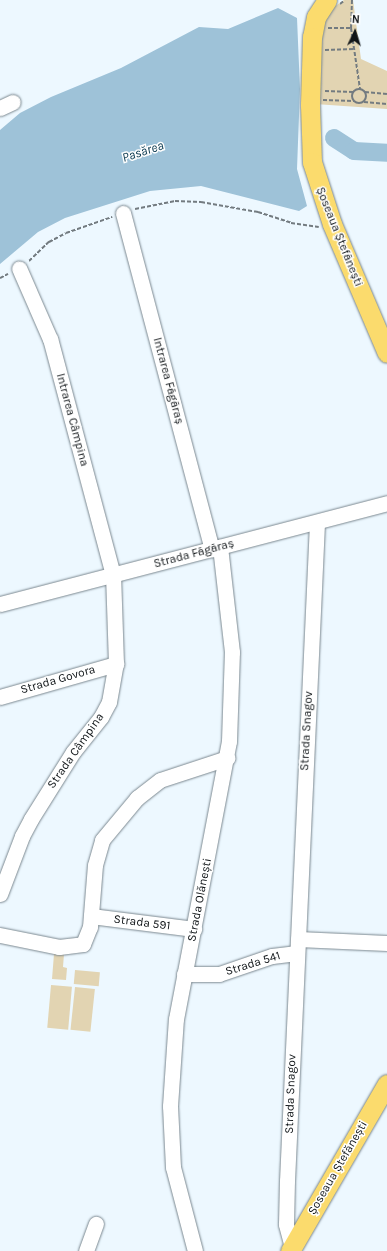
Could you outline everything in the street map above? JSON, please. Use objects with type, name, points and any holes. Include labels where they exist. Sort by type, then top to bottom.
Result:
[{"type":"main road","name":"Șoseaua Ștefănești","points":[[327,0],[316,18],[312,37],[310,141],[317,184],[332,224],[385,344]]},
{"type":"main road","name":"Șoseaua Ștefănești","points":[[291,1249],[385,1090]]},
{"type":"street","name":"Intrarea Făgăraș","points":[[123,213],[216,548]]},
{"type":"street","name":"Intrarea Câmpina","points":[[19,268],[50,339],[113,575]]},
{"type":"street","name":"Strada Făgăraș","points":[[0,604],[317,523],[387,503]]},
{"type":"street","name":"Strada Snagov","points":[[291,1249],[286,1224],[297,946],[317,523]]},
{"type":"street","name":"Strada Olănești","points":[[195,1251],[177,1189],[170,1145],[173,1040],[184,974],[194,930],[227,758],[232,652],[216,548]]},
{"type":"street","name":"Strada Câmpina","points":[[0,894],[7,856],[22,836],[73,752],[101,717],[109,702],[116,664],[113,575]]},
{"type":"street","name":"Strada Govora","points":[[0,697],[116,664]]},
{"type":"street","points":[[0,935],[59,947],[79,946],[88,937],[98,851],[102,840],[137,798],[154,784],[174,774],[227,758]]},
{"type":"street","name":"Strada 591","points":[[91,916],[194,930]]},
{"type":"street","points":[[297,946],[387,943]]},
{"type":"street","name":"Strada 541","points":[[184,974],[219,974],[297,946]]},
{"type":"street","points":[[86,1251],[96,1224]]},
{"type":"path","points":[[352,0],[351,28],[360,89]]},
{"type":"path","points":[[322,28],[351,28]]},
{"type":"path","points":[[318,50],[354,49]]},
{"type":"path","points":[[324,91],[354,92],[360,89]]},
{"type":"path","points":[[360,89],[365,92],[387,94]]},
{"type":"path","points":[[354,92],[354,101]]},
{"type":"path","points":[[363,102],[366,99],[365,92]]},
{"type":"path","points":[[316,100],[387,104]]},
{"type":"path","points":[[0,278],[19,268],[49,242],[66,233],[123,213],[175,201],[201,202],[258,212],[291,223],[317,228],[332,224]]},
{"type":"shaded area","points":[[344,0],[353,0],[361,59],[387,71],[387,109],[315,104],[322,22],[331,9]]},
{"type":"shaded area","points":[[54,954],[64,954],[63,967],[67,968],[66,980],[52,979]]},
{"type":"shaded area","points":[[75,970],[100,972],[99,986],[74,984]]},
{"type":"shaded area","points":[[51,985],[72,987],[68,1030],[47,1028]]},
{"type":"shaded area","points":[[75,987],[95,989],[90,1032],[71,1030]]},
{"type":"water","points":[[278,8],[297,18],[300,89],[297,169],[307,206],[299,211],[201,186],[150,191],[65,218],[38,232],[0,264],[0,130],[20,113],[51,97],[121,68],[199,27],[228,29]]},
{"type":"waterway","name":"Pasărea","points":[[334,138],[354,151],[387,153]]}]
